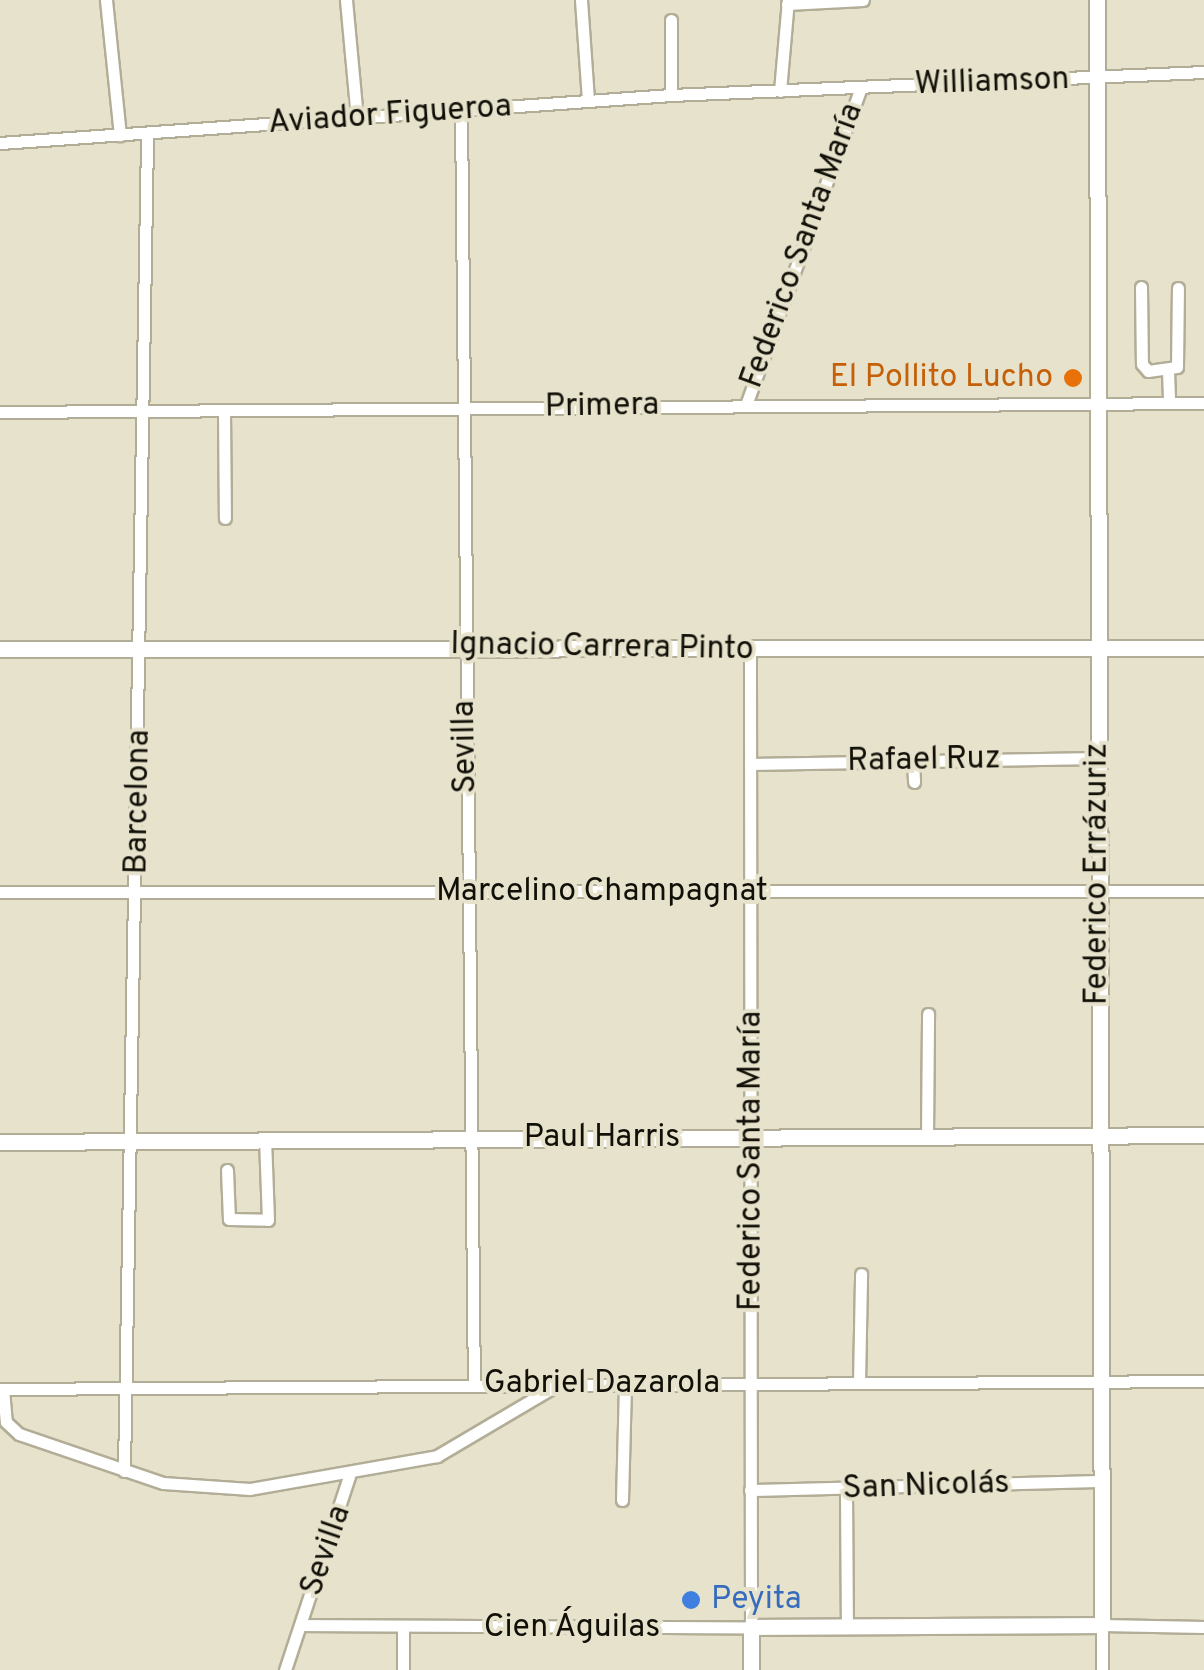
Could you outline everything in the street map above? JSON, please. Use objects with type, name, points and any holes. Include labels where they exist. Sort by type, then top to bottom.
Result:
[{"type":"street","points":[[106,0],[120,135]]},
{"type":"street","points":[[346,0],[357,118]]},
{"type":"street","points":[[581,0],[588,101]]},
{"type":"street","points":[[780,90],[788,2],[863,0]]},
{"type":"street","name":"Federico Errázuriz","points":[[1097,0],[1102,1670]]},
{"type":"street","points":[[671,20],[671,95]]},
{"type":"street","name":"Williamson","points":[[780,90],[1204,72]]},
{"type":"street","name":"Federico Santa María","points":[[746,405],[861,88]]},
{"type":"street","name":"Aviador Figueroa","points":[[0,143],[780,90]]},
{"type":"street","name":"Sevilla","points":[[460,110],[474,1385]]},
{"type":"street","name":"Barcelona","points":[[124,1471],[138,892],[147,134]]},
{"type":"street","points":[[1140,286],[1142,364],[1168,370],[1178,363],[1178,288]]},
{"type":"street","points":[[1168,370],[1168,403]]},
{"type":"street","name":"Primera","points":[[0,412],[1204,403]]},
{"type":"street","points":[[224,412],[225,518]]},
{"type":"street","name":"Ignacio Carrera Pinto","points":[[0,649],[464,644],[750,652],[1204,648]]},
{"type":"street","name":"Federico Santa María","points":[[750,652],[754,1137],[751,1670]]},
{"type":"street","name":"Rafael Ruz","points":[[750,764],[1098,758]]},
{"type":"street","points":[[913,761],[914,782]]},
{"type":"street","name":"Marcelino Champagnat","points":[[0,892],[1204,891]]},
{"type":"street","points":[[927,1136],[928,1014]]},
{"type":"street","name":"Paul Harris","points":[[0,1142],[131,1138],[1204,1135]]},
{"type":"street","points":[[226,1170],[230,1220],[268,1220],[265,1138]]},
{"type":"street","points":[[859,1383],[861,1274]]},
{"type":"street","name":"Gabriel Dazarola","points":[[1,1389],[1204,1381]]},
{"type":"street","points":[[1,1389],[6,1422],[19,1434],[124,1471],[197,1489],[350,1476],[437,1456],[560,1383]]},
{"type":"street","points":[[622,1500],[625,1384]]},
{"type":"street","name":"Sevilla","points":[[301,1625],[350,1476]]},
{"type":"street","name":"San Nicolás","points":[[750,1490],[846,1491],[1102,1481]]},
{"type":"street","points":[[846,1491],[847,1627]]},
{"type":"street","points":[[285,1670],[301,1625]]},
{"type":"street","name":"Cien Águilas","points":[[301,1625],[1204,1627]]},
{"type":"street","points":[[403,1628],[403,1670]]},
{"type":"place","name":"El Pollito Lucho","points":[[1073,378]]},
{"type":"place","name":"Peyita","points":[[691,1600]]}]
